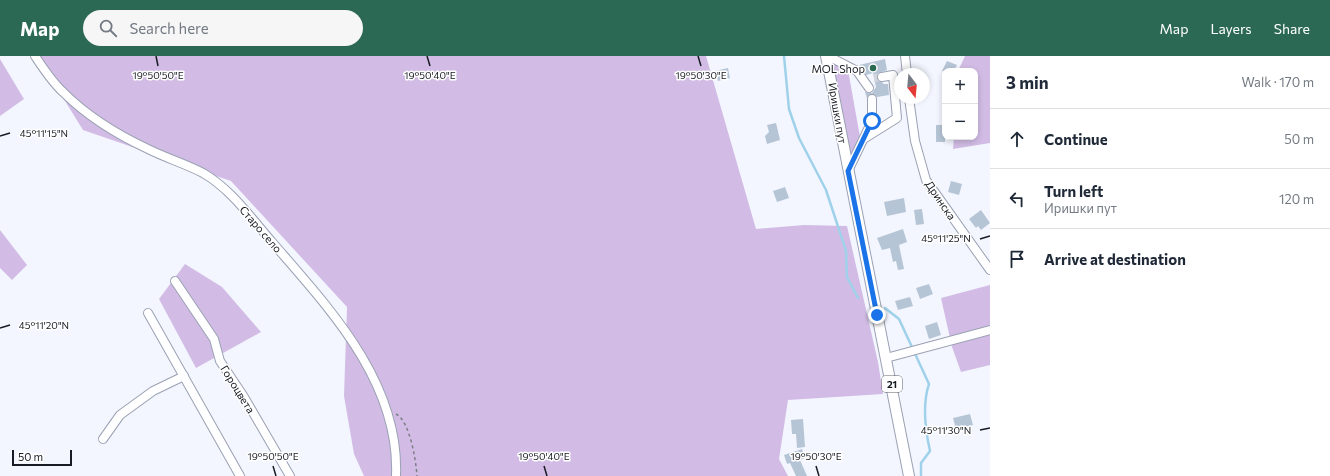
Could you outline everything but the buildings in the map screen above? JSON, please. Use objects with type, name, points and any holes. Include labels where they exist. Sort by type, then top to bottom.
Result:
[{"type":"main road","name":"Иришки пут","points":[[827,56],[848,171],[910,476]]},
{"type":"street","name":"Старо село","points":[[35,56],[62,92],[90,114],[119,134],[204,174],[233,197],[327,307],[356,348],[375,381],[388,409],[394,431],[397,458],[396,476]]},
{"type":"street","points":[[827,56],[852,68],[864,80],[869,88]]},
{"type":"street","points":[[905,56],[906,68]]},
{"type":"street","points":[[864,80],[893,75],[897,118],[865,138]]},
{"type":"street","points":[[848,171],[872,121],[872,99]]},
{"type":"street","name":"Дринска","points":[[910,104],[915,141],[926,180],[990,270]]},
{"type":"street","name":"Гороцвета","points":[[175,281],[214,339],[220,361],[244,397],[290,476]]},
{"type":"street","points":[[148,313],[240,476]]},
{"type":"street","points":[[886,358],[990,330]]},
{"type":"street","points":[[103,439],[120,415],[153,391],[184,376]]},
{"type":"path","points":[[388,409],[400,416],[406,427],[416,464],[417,476]]},
{"type":"shaded area","points":[[37,56],[706,56],[756,229],[804,225],[847,226],[878,362],[883,394],[788,400],[779,459],[788,476],[364,476],[354,454],[344,396],[347,307],[231,181],[83,130]]},
{"type":"shaded area","points":[[965,56],[990,56],[990,143],[953,149],[954,140],[978,140],[978,68],[959,68]]},
{"type":"shaded area","points":[[0,59],[24,99],[0,116]]},
{"type":"shaded area","points":[[831,62],[848,70],[860,137],[850,164]]},
{"type":"shaded area","points":[[0,230],[27,265],[12,280],[0,268]]},
{"type":"shaded area","points":[[185,264],[222,287],[261,332],[196,368],[159,299]]},
{"type":"shaded area","points":[[990,285],[990,365],[961,372],[952,347],[941,298]]},
{"type":"waterway","points":[[784,56],[789,109],[799,138],[826,190],[846,251],[847,277],[858,298]]},
{"type":"waterway","points":[[885,308],[899,319],[929,384],[925,417],[930,451],[921,463],[921,476]]},
{"type":"tunnel","points":[[874,78],[882,77]]},
{"type":"place","name":"MOL Shop","points":[[873,68]]},
{"type":"route","points":[[872,121],[853,164],[848,171],[877,315]]}]
